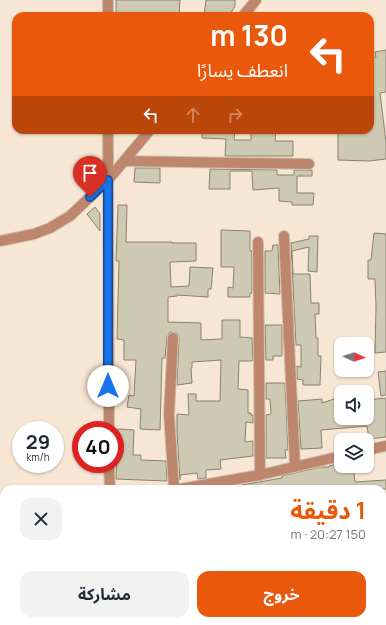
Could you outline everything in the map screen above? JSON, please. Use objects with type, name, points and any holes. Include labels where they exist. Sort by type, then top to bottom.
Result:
[{"type":"street","points":[[108,0],[108,12]]},
{"type":"street","points":[[246,12],[256,0]]},
{"type":"street","points":[[108,134],[109,421]]},
{"type":"street","points":[[0,241],[34,234],[50,228],[70,216],[108,180],[147,134]]},
{"type":"street","points":[[125,161],[309,164]]},
{"type":"street","points":[[284,236],[295,466]]},
{"type":"street","points":[[258,242],[260,474]]},
{"type":"street","points":[[173,338],[169,414],[174,485]]},
{"type":"street","points":[[374,449],[386,446]]},
{"type":"street","points":[[201,485],[334,458]]},
{"type":"street","points":[[110,473],[110,485]]},
{"type":"building","points":[[116,0],[180,0],[179,12],[116,12]]},
{"type":"building","points":[[206,0],[235,0],[235,6],[231,12],[204,12]]},
{"type":"building","points":[[386,50],[386,92],[380,93],[386,142],[386,159],[369,161],[338,160],[338,134],[374,134],[375,52]]},
{"type":"building","points":[[202,134],[235,134],[234,140],[251,140],[251,134],[276,134],[275,141],[293,141],[293,156],[225,156],[226,139],[202,138]]},
{"type":"building","points":[[135,168],[160,168],[160,183],[134,182]]},
{"type":"building","points":[[210,169],[277,170],[277,175],[294,175],[294,170],[312,170],[312,176],[297,176],[297,193],[314,193],[313,205],[292,205],[292,202],[279,201],[279,188],[253,190],[252,171],[230,171],[230,189],[209,189]]},
{"type":"building","points":[[118,205],[127,205],[126,242],[196,243],[196,261],[170,262],[171,287],[189,286],[190,267],[213,268],[211,289],[208,289],[208,297],[177,295],[168,297],[168,322],[201,323],[201,340],[222,339],[222,320],[240,320],[240,337],[252,338],[253,360],[239,361],[238,389],[248,390],[248,413],[253,415],[253,423],[246,422],[245,442],[253,441],[253,456],[220,460],[221,469],[206,470],[206,478],[198,479],[197,473],[180,475],[180,480],[177,414],[189,415],[188,394],[196,394],[196,401],[220,401],[221,360],[192,362],[192,383],[177,385],[179,338],[177,333],[170,332],[167,337],[165,358],[162,358],[160,430],[140,429],[141,409],[127,407],[129,395],[134,396],[136,360],[124,360],[124,340],[117,339],[119,261],[116,261]]},
{"type":"building","points":[[95,207],[100,214],[100,231],[87,214]]},
{"type":"building","points":[[221,230],[250,231],[250,251],[252,251],[252,293],[250,293],[250,297],[228,297],[228,287],[233,288],[234,267],[221,267]]},
{"type":"building","points":[[374,233],[386,234],[386,352],[375,353],[375,279],[368,279],[368,260],[371,260]]},
{"type":"building","points":[[309,236],[318,236],[317,272],[308,271],[309,247],[292,251],[293,274],[310,274],[311,303],[319,303],[319,314],[315,314],[316,338],[318,338],[318,356],[321,356],[320,385],[303,385],[303,380],[297,379],[297,366],[301,367],[301,345],[296,345],[291,243],[309,239]]},
{"type":"building","points":[[273,245],[278,245],[280,294],[265,293],[265,251],[272,251]]},
{"type":"building","points":[[265,325],[282,325],[282,356],[273,356],[273,360],[266,360]]},
{"type":"building","points":[[386,371],[386,395],[381,396],[378,372]]},
{"type":"building","points":[[266,383],[285,383],[288,450],[285,450],[286,458],[266,458],[266,415],[271,414],[270,399],[266,399]]},
{"type":"building","points":[[386,398],[386,437],[374,438],[374,433],[368,433],[367,426],[321,430],[322,448],[301,449],[298,401],[322,399],[322,403],[334,399],[334,425],[374,425],[374,399]]},
{"type":"building","points":[[124,429],[134,430],[133,455],[141,455],[141,460],[166,461],[167,481],[116,479],[116,473],[124,473]]},
{"type":"building","points":[[334,465],[334,473],[354,473],[355,482],[386,480],[386,485],[242,485],[282,478],[282,476],[320,467],[329,467]]},
{"type":"route","points":[[90,197],[108,180],[108,386]]}]
